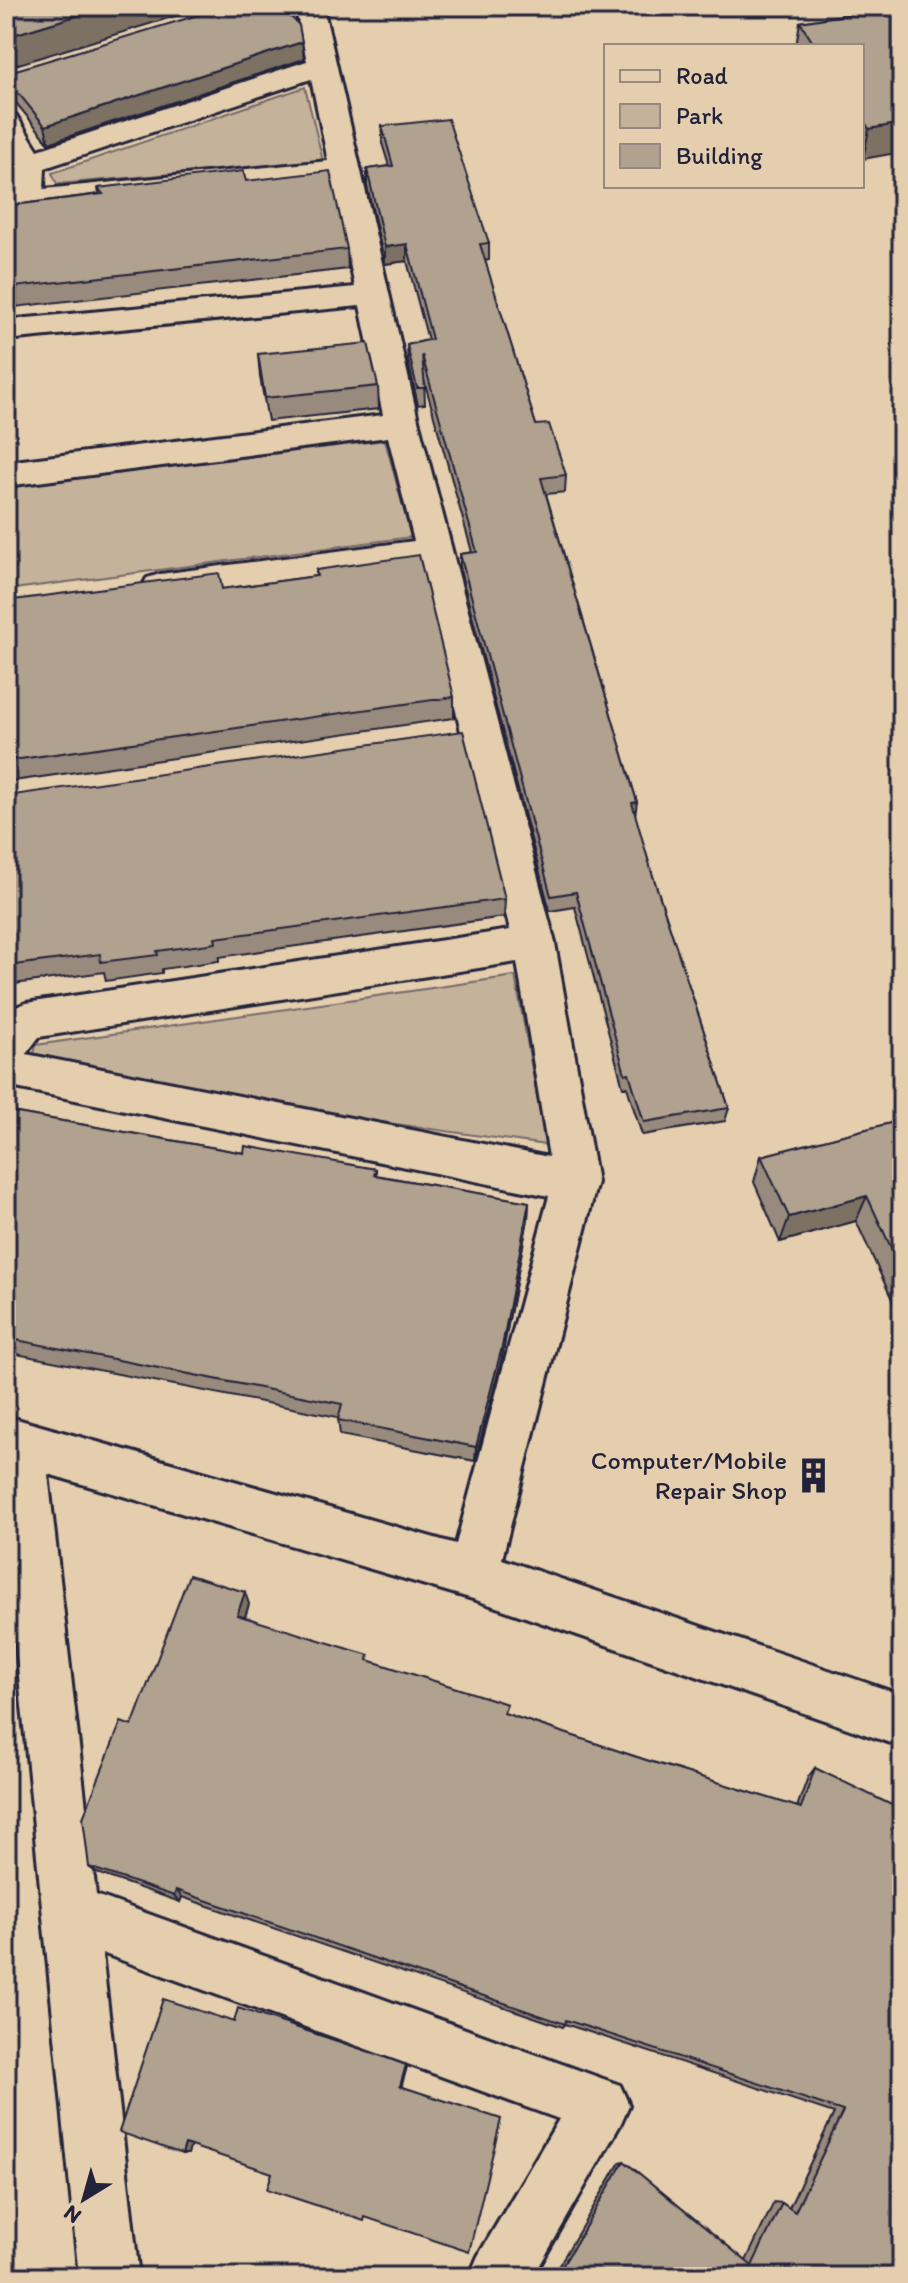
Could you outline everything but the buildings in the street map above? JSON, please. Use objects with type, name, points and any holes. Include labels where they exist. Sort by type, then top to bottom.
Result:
[{"type":"street","points":[[309,6],[402,424],[435,551],[467,734],[534,943],[575,1182],[473,1574]]},
{"type":"street","points":[[30,163],[322,66]]},
{"type":"street","points":[[6,121],[30,163],[18,201],[345,168]]},
{"type":"street","points":[[6,330],[374,295]]},
{"type":"street","points":[[6,474],[402,424]]},
{"type":"street","points":[[129,591],[435,551]]},
{"type":"street","points":[[6,1047],[26,1021],[534,943]]},
{"type":"street","points":[[6,1068],[575,1182]]},
{"type":"street","points":[[109,2277],[71,1914],[13,1442],[473,1574],[902,1721]]},
{"type":"street","points":[[71,1914],[600,2105],[499,2277]]},
{"type":"green space","points":[[305,87],[323,161],[57,184],[52,173]]},
{"type":"green space","points":[[385,440],[411,537],[6,590],[6,487]]},
{"type":"green space","points":[[515,976],[546,1145],[30,1073],[36,1045]]},
{"type":"place","name":"Computer/Mobile Repair Shop","points":[[813,1475]]}]
